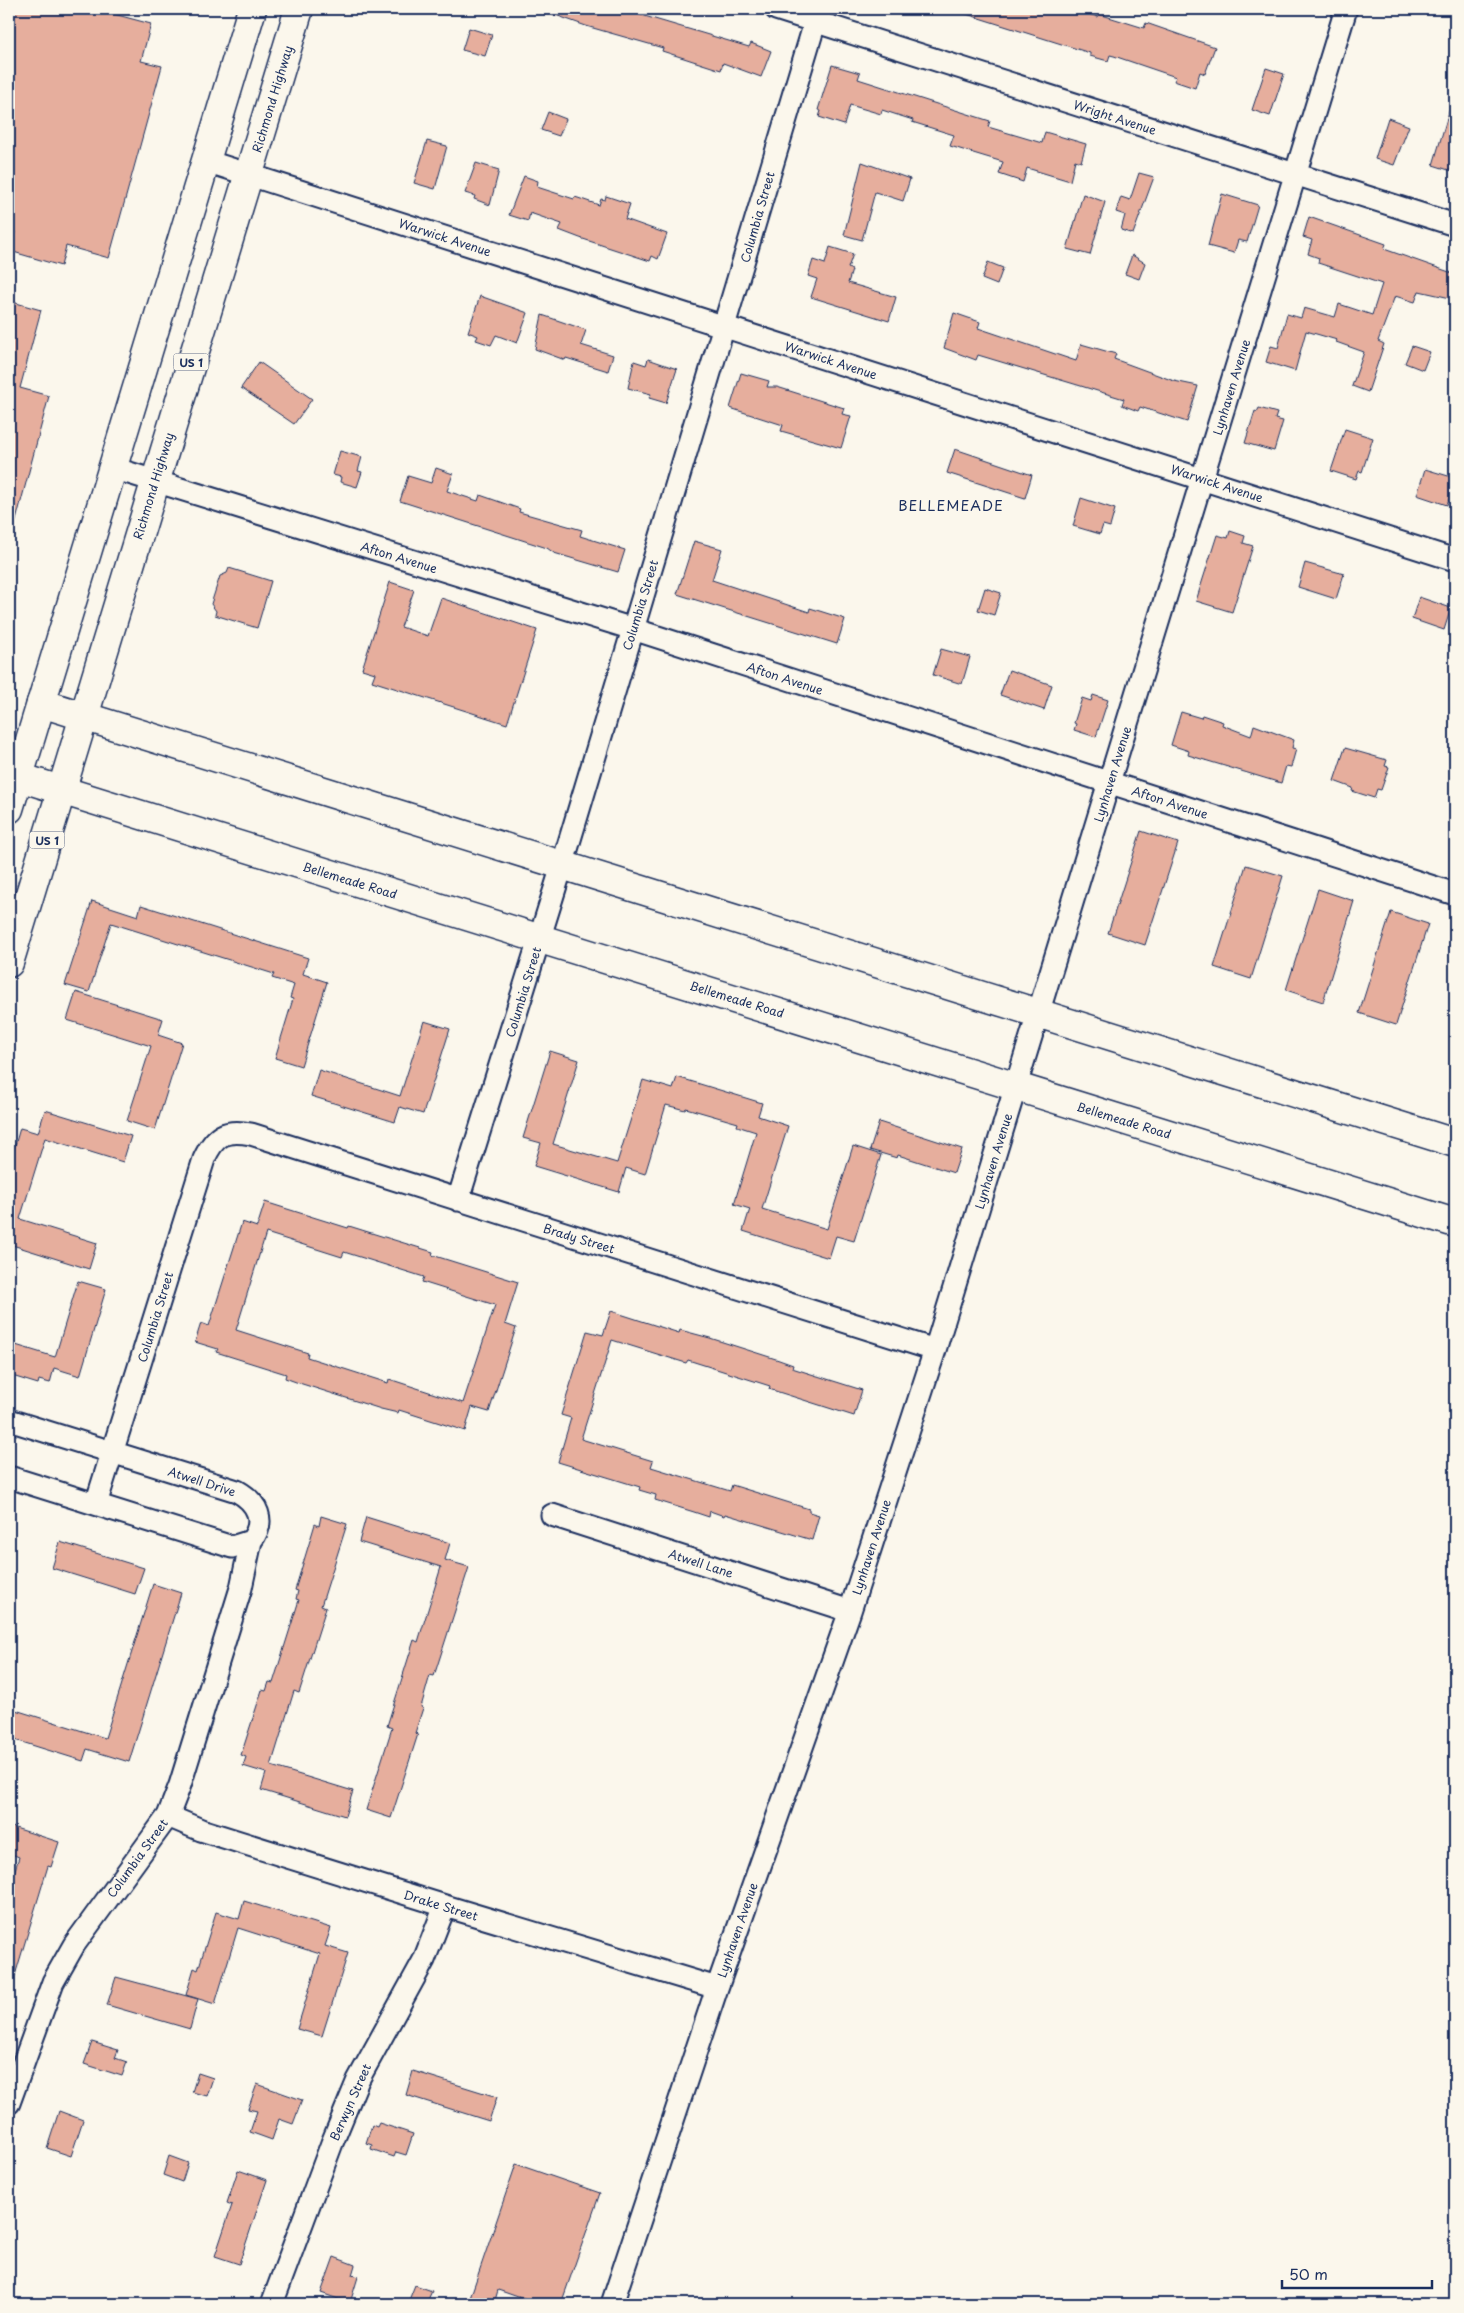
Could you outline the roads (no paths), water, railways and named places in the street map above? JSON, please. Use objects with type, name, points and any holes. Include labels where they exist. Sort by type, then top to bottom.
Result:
[{"type":"main road","points":[[9,809],[252,9]]},
{"type":"main road","name":"Richmond Highway","points":[[9,964],[63,790],[154,481],[299,9]]},
{"type":"main road","points":[[41,703],[1455,1143]]},
{"type":"main road","name":"Bellemeade Road","points":[[19,777],[1455,1223]]},
{"type":"street","name":"Wright Avenue","points":[[776,9],[817,15],[1297,175],[1455,225]]},
{"type":"street","name":"Lynhaven Avenue","points":[[612,2304],[717,1988],[850,1611],[935,1350],[1040,1014],[1109,782],[1297,175],[1346,9]]},
{"type":"street","name":"Columbia Street","points":[[458,1200],[562,866],[817,15]]},
{"type":"street","name":"Warwick Avenue","points":[[206,161],[1455,560]]},
{"type":"street","name":"Afton Avenue","points":[[113,468],[633,629],[1455,894]]},
{"type":"street","name":"Brady Street","points":[[221,1135],[236,1132],[251,1134],[935,1350]]},
{"type":"street","name":"Columbia Street","points":[[96,1504],[204,1159],[210,1145],[221,1135]]},
{"type":"street","name":"Atwell Drive","points":[[9,1420],[237,1491],[247,1496],[256,1506],[260,1517],[258,1529],[252,1541]]},
{"type":"street","points":[[9,1477],[232,1547],[252,1541]]},
{"type":"street","name":"Atwell Lane","points":[[552,1515],[850,1611]]},
{"type":"street","name":"Columbia Street","points":[[9,2103],[53,1982],[74,1945],[168,1816],[180,1785],[241,1588],[252,1541]]},
{"type":"street","name":"Drake Street","points":[[168,1816],[201,1830],[717,1988]]},
{"type":"street","name":"Berwyn Street","points":[[272,2304],[332,2143],[358,2080],[424,1960],[445,1906]]},
{"type":"district","name":"BELLEMEADE","points":[[951,505]]}]
